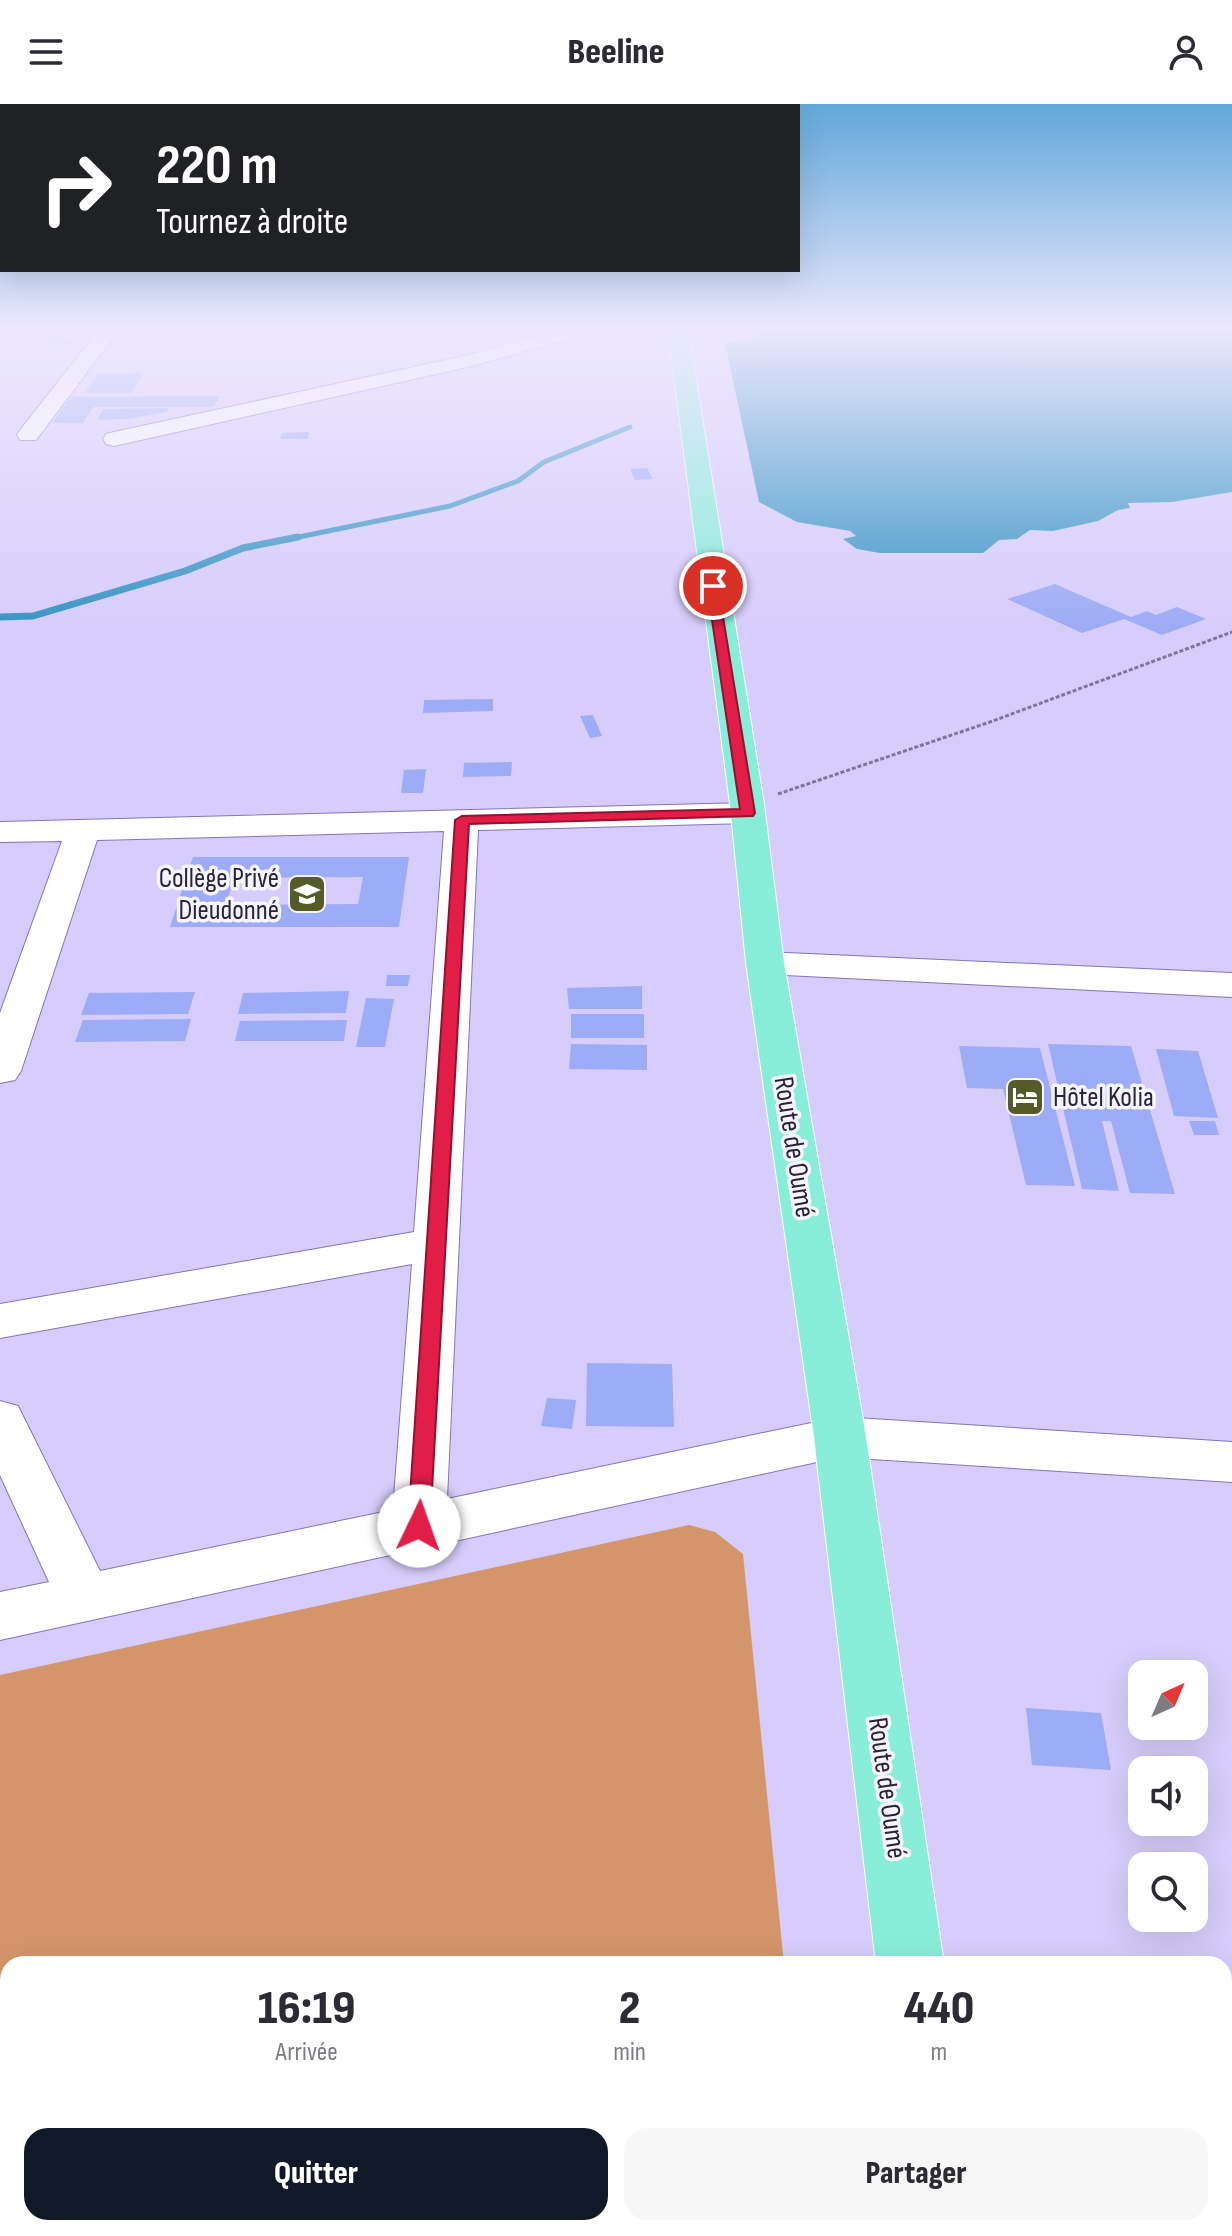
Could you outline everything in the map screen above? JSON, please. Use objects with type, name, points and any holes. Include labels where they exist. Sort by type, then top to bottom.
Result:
[{"type":"main road","name":"Route de Oumé","points":[[692,429],[747,809],[765,963],[840,1437],[909,1956]]},
{"type":"street","points":[[28,435],[32,429]]},
{"type":"street","points":[[114,439],[157,429]]},
{"type":"street","points":[[0,832],[747,809]]},
{"type":"street","points":[[419,1526],[462,820]]},
{"type":"street","points":[[0,1071],[83,829]]},
{"type":"street","points":[[765,963],[1232,985]]},
{"type":"street","points":[[0,1321],[436,1244]]},
{"type":"street","points":[[0,1420],[85,1598]]},
{"type":"street","points":[[0,1616],[840,1437],[1232,1462]]},
{"type":"path","points":[[747,809],[1232,632]]},
{"type":"shaded area","points":[[689,1525],[715,1532],[743,1554],[783,1956],[0,1956],[0,1675]]},
{"type":"water","points":[[743,429],[1232,429],[1232,492],[1172,502],[1128,503],[1130,508],[1118,510],[1098,521],[1053,531],[1030,530],[1017,539],[999,540],[983,553],[880,553],[857,549],[843,539],[856,536],[850,531],[797,522],[759,502]]},
{"type":"building","points":[[309,432],[308,439],[280,439],[282,433]]},
{"type":"building","points":[[647,468],[653,479],[635,480],[630,469]]},
{"type":"building","points":[[1055,584],[1131,617],[1147,611],[1156,615],[1177,607],[1206,619],[1162,635],[1124,619],[1082,633],[1007,599]]},
{"type":"building","points":[[493,699],[493,711],[423,713],[424,700]]},
{"type":"building","points":[[593,715],[602,736],[590,738],[580,716]]},
{"type":"building","points":[[512,762],[511,776],[463,777],[464,763]]},
{"type":"building","points":[[426,769],[423,793],[401,793],[404,770]]},
{"type":"building","points":[[193,857],[409,857],[399,927],[170,927]],"holes":[[[363,877],[358,904],[226,905],[234,878]]]},
{"type":"building","points":[[387,975],[410,975],[408,986],[386,986]]},
{"type":"building","points":[[642,986],[642,1009],[569,1009],[567,988]]},
{"type":"building","points":[[349,991],[346,1013],[238,1014],[243,993]]},
{"type":"building","points":[[195,992],[188,1014],[81,1015],[89,993]]},
{"type":"building","points":[[366,998],[394,999],[385,1047],[356,1047]]},
{"type":"building","points":[[571,1014],[644,1014],[644,1038],[571,1038]]},
{"type":"building","points":[[191,1019],[185,1041],[75,1042],[83,1020]]},
{"type":"building","points":[[347,1020],[344,1041],[235,1041],[240,1021]]},
{"type":"building","points":[[571,1044],[647,1045],[647,1070],[569,1069]]},
{"type":"building","points":[[1048,1044],[1131,1046],[1175,1194],[1130,1193],[1111,1121],[1102,1121],[1119,1191],[1082,1189]]},
{"type":"building","points":[[959,1046],[1040,1048],[1075,1186],[1026,1185],[1003,1089],[967,1088]]},
{"type":"building","points":[[1156,1049],[1198,1051],[1218,1118],[1174,1116]]},
{"type":"building","points":[[1189,1121],[1215,1121],[1219,1135],[1194,1135]]},
{"type":"building","points":[[587,1363],[672,1364],[674,1427],[586,1426]]},
{"type":"building","points":[[547,1398],[576,1400],[572,1429],[541,1426]]},
{"type":"building","points":[[1026,1708],[1101,1713],[1111,1770],[1032,1765]]},
{"type":"waterway","points":[[289,539],[450,506],[518,481],[544,462],[624,429]]},
{"type":"waterway","points":[[0,617],[33,616],[185,571],[243,548],[298,537]]},
{"type":"place","name":"Collège Privé Dieudonné","points":[[307,894]]},
{"type":"place","name":"Hôtel Kolia","points":[[1025,1097]]},
{"type":"route","points":[[419,1526],[462,820],[748,813],[713,586]]}]
